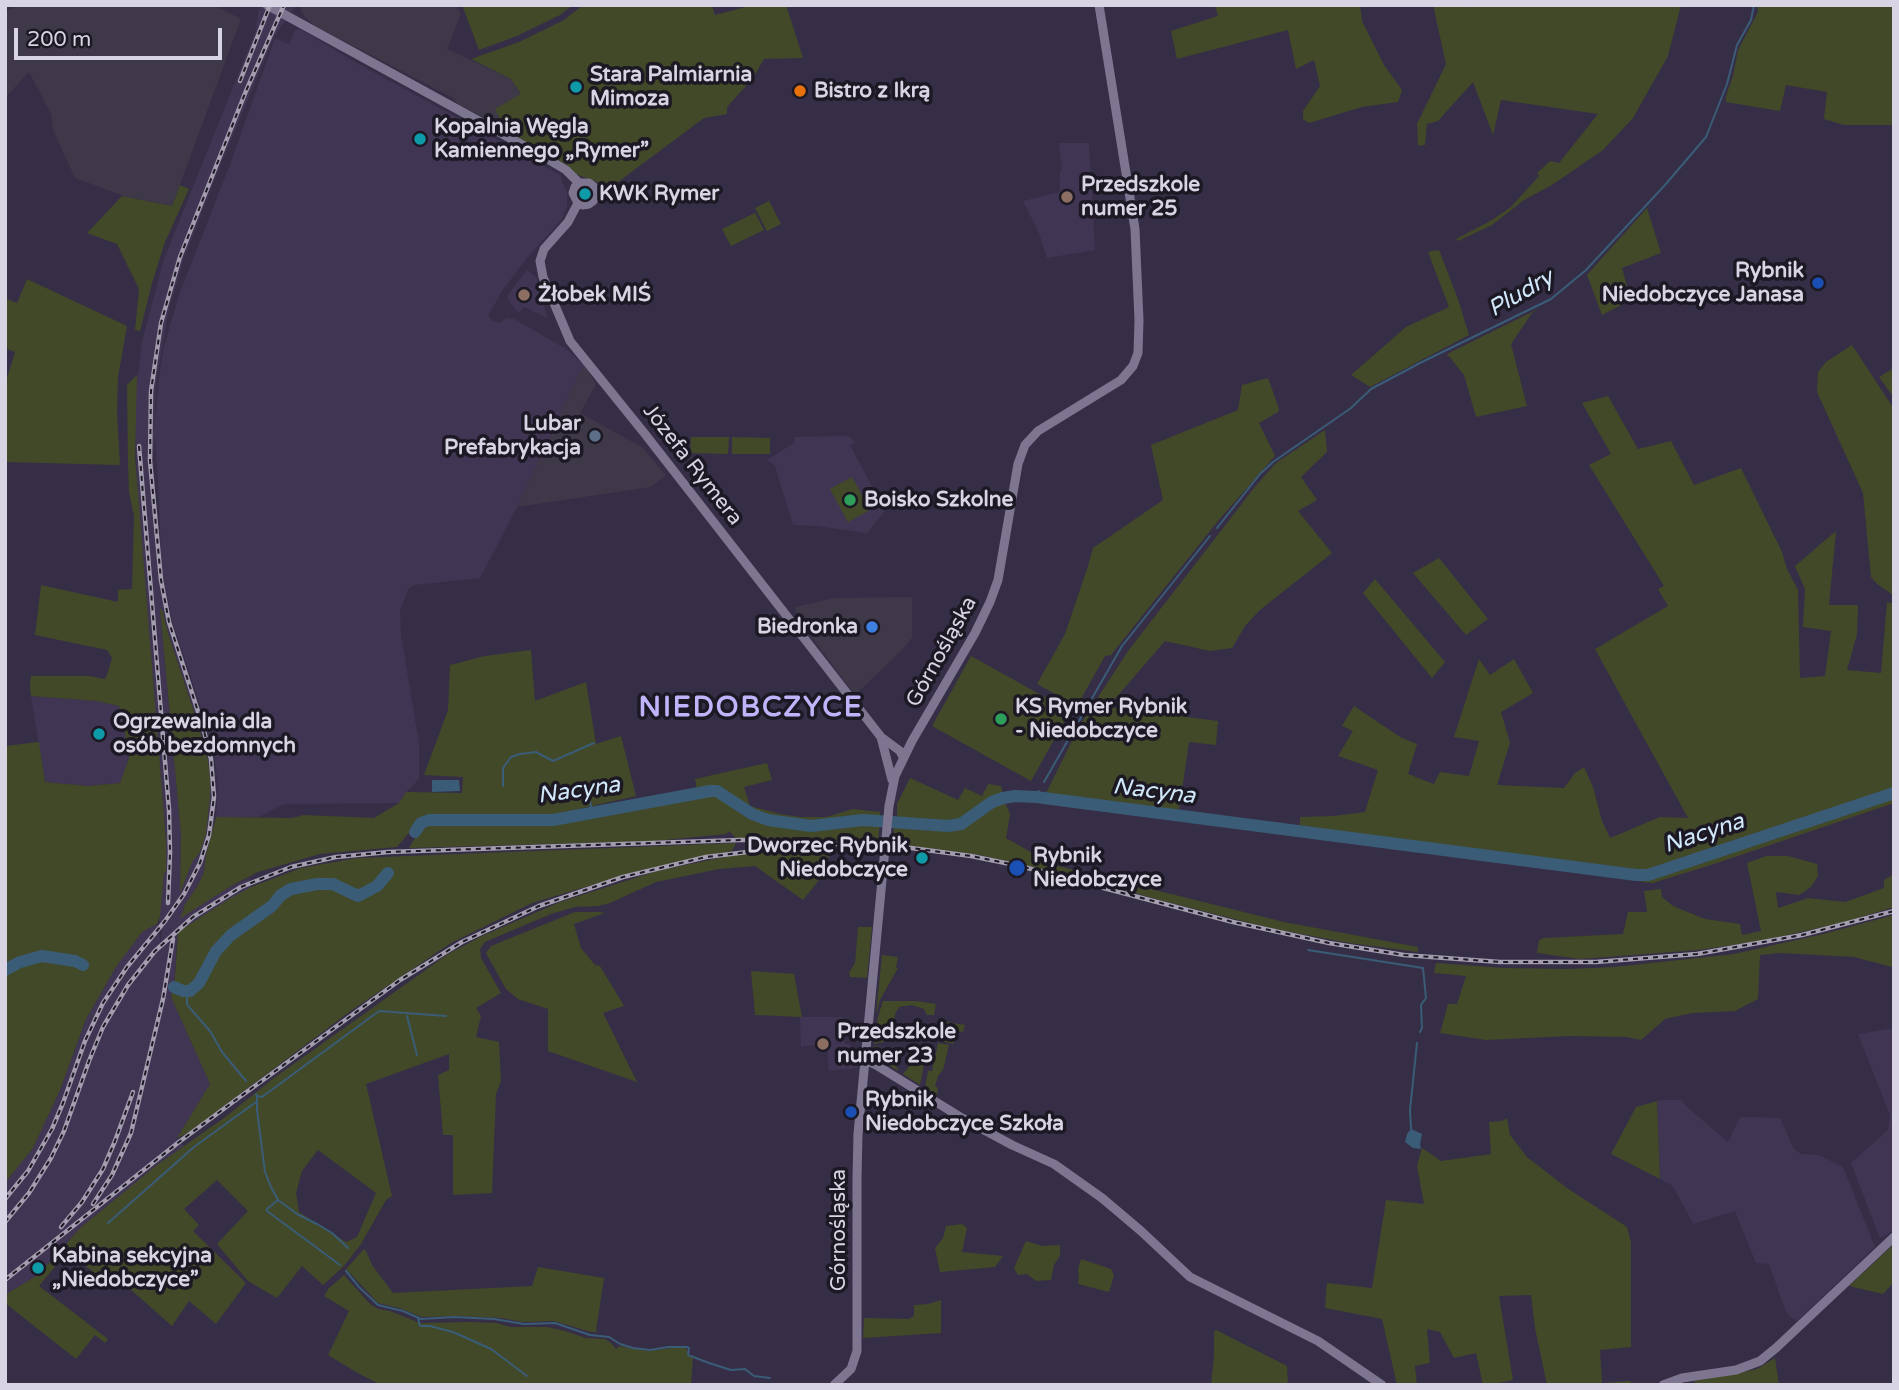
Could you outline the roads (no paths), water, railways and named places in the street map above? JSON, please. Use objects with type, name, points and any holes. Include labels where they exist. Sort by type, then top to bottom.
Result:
[{"type":"street","points":[[267,5],[539,154],[566,170],[579,183],[589,183],[596,194],[589,204],[578,203],[573,193],[579,183]]},
{"type":"street","name":"Górnośląska","points":[[834,1385],[851,1369],[857,1351],[857,1164],[893,785],[913,738],[975,633],[990,602],[999,572],[1018,464],[1025,445],[1038,431],[1121,380],[1133,366],[1138,353],[1135,229],[1099,5]]},
{"type":"street","name":"Józefa Rymera","points":[[578,203],[570,220],[544,250],[540,261],[543,276],[570,341],[888,746]]},
{"type":"street","points":[[888,746],[913,738]]},
{"type":"street","points":[[888,746],[900,751],[903,757]]},
{"type":"street","points":[[888,746],[893,785]]},
{"type":"street","points":[[865,1060],[962,1118],[1054,1164],[1142,1231],[1190,1277],[1318,1341],[1382,1385]]},
{"type":"street","points":[[1663,1385],[1682,1378],[1736,1370],[1760,1361],[1894,1237]]},
{"type":"water","points":[[432,780],[459,780],[460,791],[432,792]]},
{"type":"water","points":[[1411,1129],[1422,1134],[1421,1149],[1413,1148],[1405,1142]]},
{"type":"waterway","name":"Pludry","points":[[1217,528],[1260,474],[1273,462],[1351,408],[1371,389],[1551,299],[1586,270],[1706,137],[1727,84],[1737,45],[1751,20],[1754,5]]},
{"type":"waterway","name":"Pludry","points":[[1044,782],[1122,646],[1210,536]]},
{"type":"waterway","points":[[503,786],[503,768],[511,757],[536,752],[553,761],[594,743]]},
{"type":"waterway","name":"Nacyna","points":[[415,832],[421,823],[429,820],[553,820],[710,791],[717,791],[752,814],[768,820],[811,826],[863,820],[948,826],[961,824],[992,802],[1015,796],[1648,875],[1894,793]]},
{"type":"waterway","name":"Pludry","points":[[1036,797],[1039,791]]},
{"type":"waterway","points":[[589,796],[592,812]]},
{"type":"waterway","name":"Nacyna","points":[[1240,824],[1242,829]]},
{"type":"waterway","name":"Nacyna","points":[[174,987],[190,991],[199,983],[216,951],[231,935],[291,889],[333,884],[358,896],[377,886],[388,873]]},
{"type":"waterway","points":[[1308,950],[1423,968],[1426,998],[1421,1005],[1420,1032]]},
{"type":"waterway","name":"Nacyna","points":[[5,970],[20,962],[42,956],[75,961],[83,965]]},
{"type":"waterway","points":[[187,991],[187,1004],[246,1081]]},
{"type":"waterway","points":[[256,1094],[262,1097],[379,1011],[446,1016]]},
{"type":"waterway","points":[[407,1016],[417,1055]]},
{"type":"waterway","points":[[1411,1129],[1410,1110],[1417,1043]]},
{"type":"waterway","points":[[257,1096],[265,1172],[278,1200],[267,1211],[340,1265]]},
{"type":"waterway","points":[[108,1223],[194,1147],[256,1102]]},
{"type":"waterway","points":[[278,1200],[332,1233],[348,1248]]},
{"type":"waterway","points":[[346,1271],[378,1305],[421,1319],[454,1317],[524,1324],[555,1323],[590,1335],[609,1337],[633,1348],[650,1350],[687,1347],[688,1355],[709,1363],[731,1370],[745,1369],[754,1376],[770,1378]]},
{"type":"waterway","points":[[418,1318],[420,1326],[453,1332],[491,1349],[527,1376]]},
{"type":"railway","points":[[240,81],[270,5]]},
{"type":"railway","points":[[5,1199],[28,1171],[52,1129],[85,1041],[103,1003],[127,967],[184,894],[200,863],[209,835],[214,797],[211,759],[169,622],[161,580],[150,461],[151,391],[161,323],[180,257],[246,91],[284,5]]},
{"type":"railway","points":[[139,446],[169,810],[168,903]]},
{"type":"railway","points":[[5,1222],[29,1193],[51,1158],[64,1131],[103,1027],[128,985],[155,951],[193,917],[241,887],[291,867],[336,857],[388,852],[740,840],[911,848],[1020,866],[1233,922],[1329,943],[1404,955],[1500,962],[1596,962],[1697,954],[1802,935],[1894,911]]},
{"type":"railway","points":[[5,1280],[237,1099],[400,980],[462,942],[539,906],[623,877],[706,857],[772,849]]},
{"type":"railway","points":[[93,1204],[112,1175],[131,1133],[163,999],[173,939]]},
{"type":"railway","points":[[61,1227],[82,1202],[103,1169],[133,1092]]},
{"type":"place","name":"Stara Palmiarnia Mimoza","points":[[576,87]]},
{"type":"place","name":"Bistro z Ikrą","points":[[800,91]]},
{"type":"place","name":"Kopalnia Węgla Kamiennego „Rymer”","points":[[420,139]]},
{"type":"place","name":"KWK Rymer","points":[[585,194]]},
{"type":"place","name":"Przedszkole numer 25","points":[[1067,197]]},
{"type":"place","name":"Rybnik Niedobczyce Janasa","points":[[1818,283]]},
{"type":"place","name":"Żłobek MIŚ","points":[[524,295]]},
{"type":"place","name":"Lubar Prefabrykacja","points":[[595,436]]},
{"type":"place","name":"Boisko Szkolne","points":[[850,500]]},
{"type":"place","name":"Biedronka","points":[[872,627]]},
{"type":"place","name":"KS Rymer Rybnik - Niedobczyce","points":[[1001,719]]},
{"type":"place","name":"Ogrzewalnia dla osób bezdomnych","points":[[99,734]]},
{"type":"place","name":"Dworzec Rybnik Niedobczyce","points":[[922,858]]},
{"type":"place","name":"Rybnik Niedobczyce","points":[[1017,868]]},
{"type":"place","name":"Przedszkole numer 23","points":[[823,1044]]},
{"type":"place","name":"Rybnik Niedobczyce Szkoła","points":[[851,1112]]},
{"type":"place","name":"Kabina sekcyjna „Niedobczyce”","points":[[38,1268]]},
{"type":"district","name":"NIEDOBCZYCE","points":[[751,709]]}]
